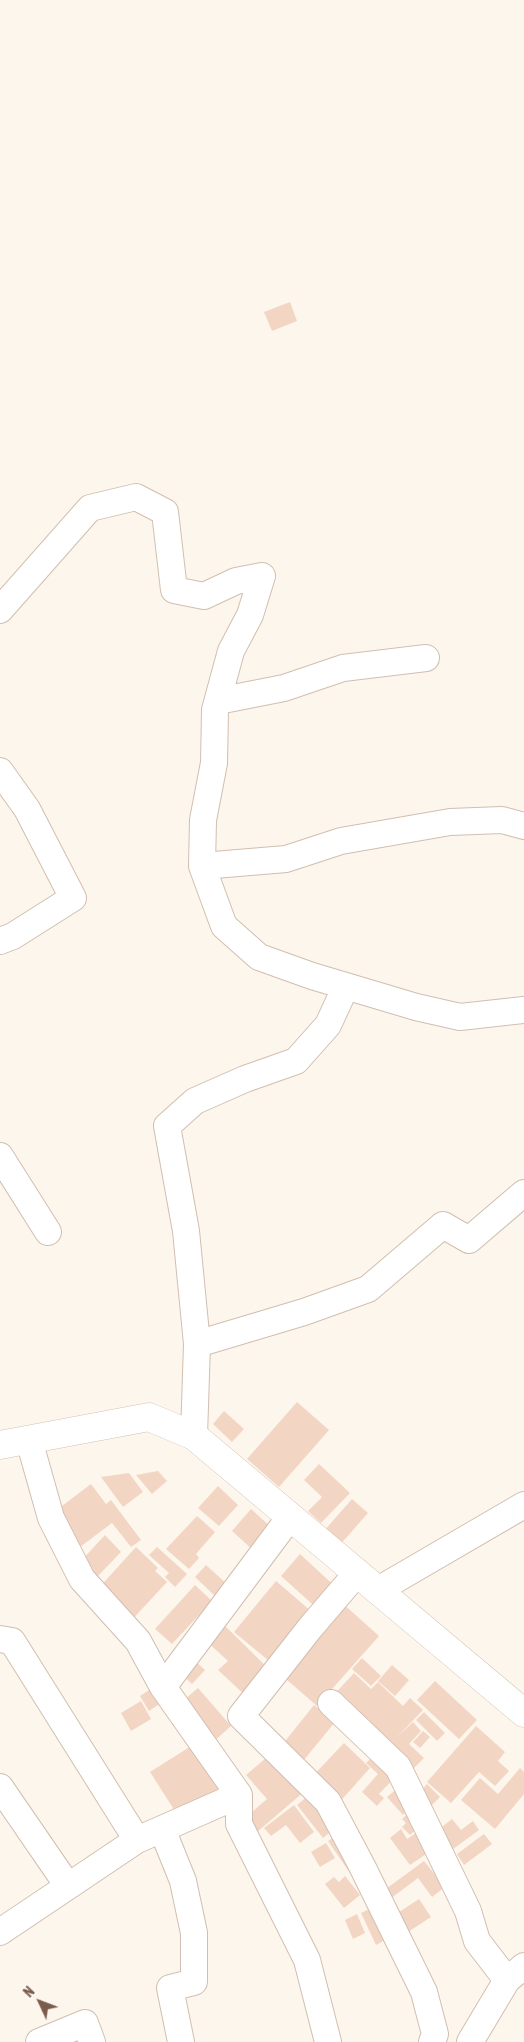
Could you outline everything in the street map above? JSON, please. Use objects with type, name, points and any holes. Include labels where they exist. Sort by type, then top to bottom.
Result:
[{"type":"main road","points":[[0,1445],[149,1417],[194,1436],[524,1713]]},
{"type":"street","points":[[0,610],[90,508],[136,496],[164,512],[174,590],[204,596],[236,582],[262,576],[250,615],[231,650],[215,710],[214,763],[204,820],[202,866],[224,926],[260,957],[346,986],[460,1018],[524,1010]]},
{"type":"street","points":[[218,700],[284,688],[342,668],[426,658]]},
{"type":"street","points":[[0,771],[27,809],[73,898],[14,936],[0,942]]},
{"type":"street","points":[[202,866],[286,859],[341,841],[450,822],[502,820],[524,826]]},
{"type":"street","points":[[194,1436],[197,1344],[186,1231],[167,1126],[195,1101],[245,1079],[296,1061],[328,1025],[346,986]]},
{"type":"street","points":[[0,1156],[48,1232]]},
{"type":"street","points":[[197,1344],[304,1312],[368,1289],[443,1226],[469,1240],[524,1193]]},
{"type":"street","points":[[29,1440],[51,1518],[82,1579],[138,1641],[163,1687],[239,1795],[239,1824],[307,1960],[328,2042]]},
{"type":"street","points":[[378,1590],[524,1505]]},
{"type":"street","points":[[163,1687],[290,1518]]},
{"type":"street","points":[[357,1573],[310,1628],[241,1716],[328,1802],[424,1992],[435,2034],[432,2042]]},
{"type":"street","points":[[0,1639],[12,1641],[137,1840]]},
{"type":"street","points":[[331,1703],[398,1768],[468,1910],[476,1942],[515,1973],[470,2042]]},
{"type":"street","points":[[0,1787],[68,1886]]},
{"type":"street","points":[[0,1932],[137,1840],[239,1795]]},
{"type":"street","points":[[162,1829],[183,1881],[194,1933],[194,1982],[170,1988],[181,2042]]},
{"type":"street","points":[[39,2042],[85,2023],[92,2042]]},
{"type":"building","points":[[290,302],[297,321],[272,331],[264,312]]},
{"type":"building","points":[[297,1402],[329,1430],[279,1487],[247,1459]]},
{"type":"building","points":[[224,1411],[244,1429],[232,1442],[213,1424]]},
{"type":"building","points":[[319,1464],[350,1493],[321,1523],[308,1511],[322,1497],[304,1480]]},
{"type":"building","points":[[158,1471],[167,1481],[152,1494],[136,1475]]},
{"type":"building","points":[[129,1473],[143,1492],[123,1507],[101,1477]]},
{"type":"building","points":[[91,1484],[106,1504],[111,1500],[141,1540],[131,1547],[112,1523],[80,1547],[54,1512]]},
{"type":"building","points":[[218,1486],[238,1505],[219,1526],[198,1508]]},
{"type":"building","points":[[352,1499],[368,1513],[339,1546],[323,1532]]},
{"type":"building","points":[[251,1509],[272,1528],[253,1550],[232,1531]]},
{"type":"building","points":[[197,1516],[215,1532],[196,1554],[199,1558],[189,1569],[166,1549]]},
{"type":"building","points":[[105,1535],[121,1552],[96,1578],[80,1562]]},
{"type":"building","points":[[136,1547],[158,1568],[155,1571],[167,1582],[130,1622],[96,1591]]},
{"type":"building","points":[[157,1547],[187,1574],[175,1587],[165,1577],[169,1573],[149,1555]]},
{"type":"building","points":[[300,1554],[340,1591],[321,1612],[281,1576]]},
{"type":"building","points":[[206,1565],[228,1585],[216,1597],[195,1577]]},
{"type":"building","points":[[276,1581],[312,1612],[269,1661],[234,1632]]},
{"type":"building","points":[[195,1585],[212,1601],[172,1644],[155,1629]]},
{"type":"building","points":[[341,1602],[379,1636],[317,1706],[279,1673]]},
{"type":"building","points":[[222,1623],[273,1673],[248,1698],[218,1670],[228,1661],[205,1640]]},
{"type":"building","points":[[192,1658],[205,1670],[192,1684],[179,1672]]},
{"type":"building","points":[[362,1658],[381,1676],[371,1686],[352,1669]]},
{"type":"building","points":[[392,1665],[409,1680],[395,1696],[378,1681]]},
{"type":"building","points":[[354,1673],[371,1689],[378,1682],[403,1706],[410,1698],[423,1710],[397,1737],[413,1722],[421,1731],[409,1744],[424,1758],[410,1772],[330,1699]]},
{"type":"building","points":[[435,1681],[477,1720],[459,1739],[417,1700]]},
{"type":"building","points":[[158,1684],[167,1699],[149,1711],[140,1696]]},
{"type":"building","points":[[198,1688],[231,1726],[212,1743],[178,1705]]},
{"type":"building","points":[[141,1701],[151,1719],[131,1731],[121,1713]]},
{"type":"building","points":[[314,1705],[335,1722],[299,1766],[278,1750]]},
{"type":"building","points":[[424,1712],[445,1733],[437,1741],[416,1720]]},
{"type":"building","points":[[476,1726],[505,1752],[498,1761],[509,1771],[495,1786],[479,1772],[451,1803],[427,1782]]},
{"type":"building","points":[[423,1731],[430,1737],[420,1748],[413,1742]]},
{"type":"building","points":[[196,1743],[225,1790],[180,1819],[150,1772]]},
{"type":"building","points":[[344,1743],[370,1768],[336,1806],[308,1781]]},
{"type":"building","points":[[273,1752],[305,1791],[257,1832],[245,1818],[267,1799],[246,1775]]},
{"type":"building","points":[[376,1753],[398,1774],[379,1794],[384,1798],[377,1806],[362,1792],[378,1774],[366,1763]]},
{"type":"building","points":[[520,1768],[524,1772],[524,1794],[495,1829],[461,1800],[480,1778],[498,1794]]},
{"type":"building","points":[[427,1784],[440,1797],[427,1810],[415,1798]]},
{"type":"building","points":[[399,1787],[414,1804],[403,1815],[387,1797]]},
{"type":"building","points":[[315,1790],[334,1829],[323,1838],[297,1805]]},
{"type":"building","points":[[294,1805],[314,1832],[300,1843],[286,1825],[271,1836],[264,1828]]},
{"type":"building","points":[[411,1810],[423,1823],[410,1835],[402,1827],[406,1823],[402,1819]]},
{"type":"building","points":[[452,1819],[461,1830],[473,1821],[479,1830],[449,1852],[434,1833]]},
{"type":"building","points":[[401,1829],[407,1839],[422,1829],[435,1848],[410,1865],[390,1838]]},
{"type":"building","points":[[338,1834],[361,1869],[352,1876],[328,1841]]},
{"type":"building","points":[[484,1834],[492,1844],[464,1865],[457,1854]]},
{"type":"building","points":[[326,1843],[335,1858],[320,1867],[311,1852]]},
{"type":"building","points":[[424,1861],[437,1877],[446,1870],[454,1880],[432,1897],[418,1878],[386,1902],[379,1894]]},
{"type":"building","points":[[345,1876],[360,1895],[344,1908],[325,1884],[334,1877],[339,1882]]},
{"type":"building","points":[[419,1899],[431,1917],[402,1936],[390,1918]]},
{"type":"building","points":[[378,1905],[393,1936],[376,1945],[361,1913]]},
{"type":"building","points":[[357,1914],[365,1933],[353,1939],[345,1920]]}]
